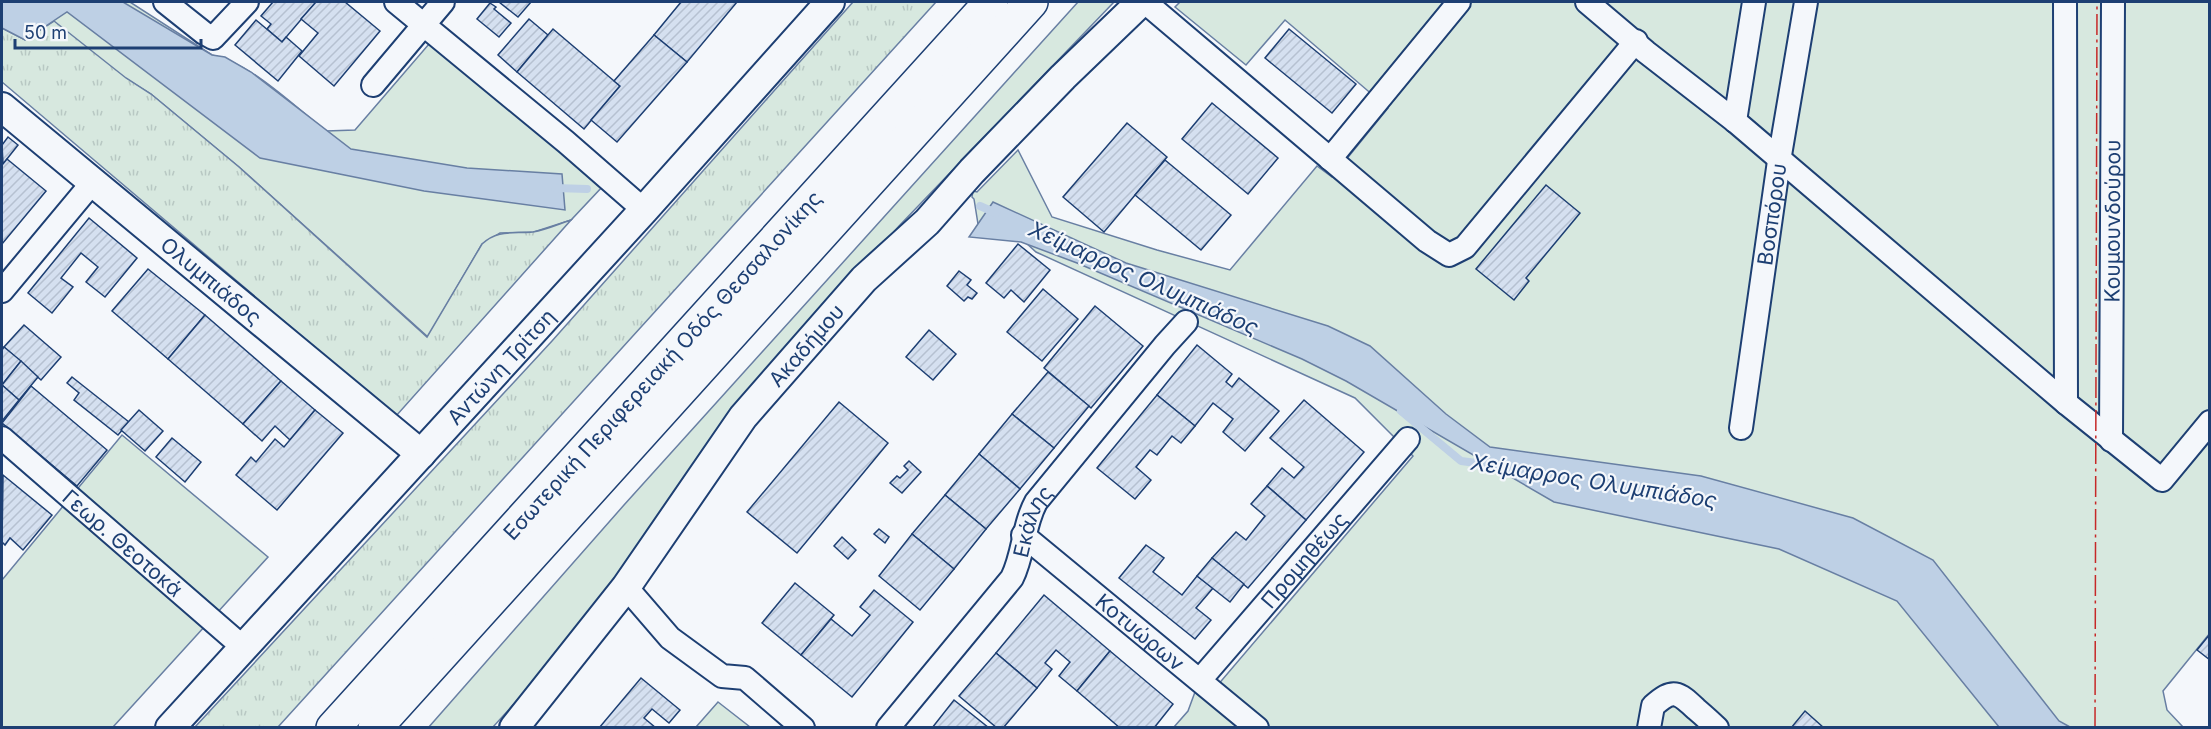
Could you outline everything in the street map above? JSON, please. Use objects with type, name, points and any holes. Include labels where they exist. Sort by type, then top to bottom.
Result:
[{"type":"highway","points":[[949,48],[956,21],[970,2]]},
{"type":"highway","name":"Εσωτερική Περιφερειακή Οδός Θεσσαλονίκης","points":[[333,728],[991,2]]},
{"type":"highway","name":"Εσωτερική Περιφερειακή Οδός Θεσσαλονίκης","points":[[375,728],[1031,2]]},
{"type":"street","points":[[165,2],[213,38],[247,2]]},
{"type":"street","points":[[396,2],[566,142],[644,210]]},
{"type":"street","points":[[373,85],[443,2]]},
{"type":"street","name":"Αντώνη Τρίτση","points":[[170,728],[644,210],[830,2]]},
{"type":"street","points":[[1143,2],[1427,241],[1449,255],[1465,247],[1635,41]]},
{"type":"street","name":"Ακαδήμου","points":[[514,728],[626,587],[744,417],[864,279],[927,222],[972,171],[1063,77],[1143,2]]},
{"type":"street","points":[[1330,159],[1459,2]]},
{"type":"street","points":[[1587,2],[1735,122],[2066,403],[2162,480],[2210,422]]},
{"type":"street","points":[[1735,122],[1754,2]]},
{"type":"street","name":"Βοσπόρου","points":[[1741,428],[1779,161],[1806,2]]},
{"type":"street","points":[[2065,2],[2066,403]]},
{"type":"street","name":"Κουμουνδούρου","points":[[2111,440],[2113,2]]},
{"type":"street","name":"Ολυμπιάδος","points":[[2,107],[421,454]]},
{"type":"street","points":[[2,291],[92,183]]},
{"type":"street","name":"Εκάλης","points":[[888,728],[1012,578],[1018,566],[1023,535],[1036,502],[1186,322]]},
{"type":"street","name":"Προμηθέως","points":[[1200,680],[1408,439]]},
{"type":"street","name":"Γεωρ. Θεοτοκά","points":[[4,445],[244,648]]},
{"type":"street","name":"Κοτυώρων","points":[[1023,535],[1257,728]]},
{"type":"street","points":[[626,587],[670,638],[686,651],[722,675],[745,678],[803,728]]},
{"type":"street","points":[[1651,717],[1666,695],[1675,694],[1685,698],[1696,719],[1718,728]]},
{"type":"green space","points":[[2,2],[130,2],[212,55],[242,67],[257,76],[326,131],[355,130],[429,44],[603,186],[571,220],[534,232],[500,233],[482,244],[428,337],[239,167],[151,94]]},
{"type":"green space","points":[[853,2],[936,2],[278,727],[195,727],[552,341]]},
{"type":"green space","points":[[1078,2],[1114,2],[899,226],[765,378],[636,553],[532,684],[493,727],[428,728],[624,505]]},
{"type":"green space","points":[[1180,2],[2210,3],[2210,633],[2163,691],[2167,710],[2183,727],[1174,727],[1188,711],[1195,692],[1205,700],[1413,456],[1355,398],[1036,252],[1025,242],[978,224],[972,197],[973,191],[977,192],[1018,150],[1052,217],[1230,270],[1317,166],[1332,177],[1388,108],[1285,20],[1246,65],[1175,7]]},
{"type":"green space","points":[[54,21],[126,78],[151,94],[239,167],[427,337],[482,244],[488,239],[506,233],[538,231],[571,220],[396,416],[2,82],[2,28],[25,40]]},
{"type":"green space","points":[[122,435],[268,557],[113,727],[2,728],[2,580]]},
{"type":"green space","points":[[718,702],[750,727],[696,727]]},
{"type":"water","points":[[2,2],[123,2],[212,55],[225,57],[251,72],[351,149],[467,168],[562,174],[565,210],[424,191],[260,158],[67,12],[25,40],[2,28]]},
{"type":"water","points":[[993,202],[1126,263],[1328,326],[1370,346],[1446,414],[1490,447],[1701,476],[1853,518],[1933,560],[2059,721],[2070,727],[1999,727],[1897,601],[1779,549],[1554,502],[1346,381],[1302,359],[1077,263],[1021,242],[969,237]]},
{"type":"building","points":[[273,2],[316,2],[282,42],[267,29],[271,24],[261,16]]},
{"type":"building","points":[[316,2],[345,2],[380,31],[334,86],[299,56],[318,33],[301,19]]},
{"type":"building","points":[[499,2],[531,2],[518,17]]},
{"type":"building","points":[[681,2],[737,2],[687,62],[654,35]]},
{"type":"building","points":[[490,3],[511,23],[499,37],[477,19]]},
{"type":"building","points":[[529,19],[548,35],[517,72],[498,55]]},
{"type":"building","points":[[256,20],[282,42],[286,37],[302,51],[278,81],[235,45]]},
{"type":"building","points":[[553,29],[620,86],[584,129],[517,72]]},
{"type":"building","points":[[1289,29],[1356,84],[1332,113],[1265,58]]},
{"type":"building","points":[[654,35],[687,62],[617,142],[591,120],[620,86],[614,81]]},
{"type":"building","points":[[1212,103],[1278,158],[1248,194],[1182,139]]},
{"type":"building","points":[[1127,123],[1167,157],[1104,232],[1063,197]]},
{"type":"building","points":[[8,137],[18,145],[3,164],[2,145]]},
{"type":"building","points":[[7,159],[46,191],[2,244],[2,163]]},
{"type":"building","points":[[1165,160],[1231,215],[1201,250],[1135,195]]},
{"type":"building","points":[[1546,185],[1580,213],[1526,278],[1529,281],[1514,300],[1476,269]]},
{"type":"building","points":[[89,218],[137,258],[105,297],[86,282],[98,267],[81,253],[61,278],[73,287],[52,313],[28,293]]},
{"type":"building","points":[[1018,244],[1050,270],[1024,302],[1011,290],[1004,298],[986,283]]},
{"type":"building","points":[[148,269],[205,315],[168,359],[112,311]]},
{"type":"building","points":[[959,271],[971,280],[967,285],[977,293],[972,299],[968,297],[964,301],[947,286]]},
{"type":"building","points":[[1043,289],[1078,319],[1042,361],[1007,332]]},
{"type":"building","points":[[1095,306],[1143,346],[1091,408],[1044,368]]},
{"type":"building","points":[[205,315],[281,381],[243,424],[168,359]]},
{"type":"building","points":[[24,325],[61,357],[41,380],[4,347]]},
{"type":"building","points":[[929,330],[956,354],[933,380],[906,357]]},
{"type":"building","points":[[1197,345],[1232,374],[1226,382],[1232,387],[1239,378],[1279,411],[1245,451],[1223,432],[1233,419],[1213,403],[1195,426],[1157,395]]},
{"type":"building","points":[[4,347],[21,361],[2,385],[2,350]]},
{"type":"building","points":[[21,361],[38,377],[19,400],[2,385]]},
{"type":"building","points":[[1048,372],[1089,406],[1054,448],[1012,414]]},
{"type":"building","points":[[72,377],[129,422],[118,435],[74,400],[79,393],[67,383]]},
{"type":"building","points":[[281,381],[315,410],[290,440],[275,426],[262,441],[243,424]]},
{"type":"building","points":[[2,385],[19,400],[2,421]]},
{"type":"building","points":[[31,386],[107,450],[77,486],[2,423]]},
{"type":"building","points":[[1157,395],[1195,426],[1181,443],[1172,436],[1157,455],[1150,450],[1136,467],[1151,480],[1135,499],[1097,468]]},
{"type":"building","points":[[1304,400],[1364,452],[1306,520],[1267,486],[1282,468],[1294,478],[1304,467],[1270,438]]},
{"type":"building","points":[[839,402],[888,443],[797,553],[747,512]]},
{"type":"building","points":[[139,410],[163,431],[145,451],[121,430]]},
{"type":"building","points":[[315,410],[343,433],[277,510],[236,475],[251,457],[256,462],[275,439],[284,447]]},
{"type":"building","points":[[1012,414],[1054,448],[1020,489],[979,454]]},
{"type":"building","points":[[172,438],[201,462],[185,482],[156,457]]},
{"type":"building","points":[[979,454],[1020,489],[986,529],[945,495]]},
{"type":"building","points":[[909,461],[921,472],[902,493],[890,483],[897,476],[900,478],[908,470],[904,466]]},
{"type":"building","points":[[3,475],[52,515],[23,550],[10,538],[5,545],[2,542]]},
{"type":"building","points":[[1267,486],[1306,520],[1248,588],[1212,558],[1236,532],[1246,540],[1265,516],[1251,504]]},
{"type":"building","points":[[945,495],[986,529],[954,569],[912,534]]},
{"type":"building","points":[[879,529],[889,537],[885,543],[874,534]]},
{"type":"building","points":[[912,534],[954,569],[920,610],[879,576]]},
{"type":"building","points":[[842,537],[856,550],[848,559],[834,546]]},
{"type":"building","points":[[1146,545],[1164,558],[1153,572],[1182,595],[1197,576],[1213,588],[1196,608],[1211,620],[1195,639],[1119,578]]},
{"type":"building","points":[[1212,558],[1244,584],[1230,602],[1197,576]]},
{"type":"building","points":[[795,583],[834,615],[801,655],[762,623]]},
{"type":"building","points":[[874,590],[913,622],[852,697],[801,655],[831,619],[852,636],[870,615],[860,607]]},
{"type":"building","points":[[1044,595],[1110,651],[1077,691],[1059,676],[1070,662],[1056,650],[1045,663],[1052,669],[1037,688],[996,653]]},
{"type":"building","points":[[2210,634],[2210,660],[2197,650]]},
{"type":"building","points":[[1110,651],[1173,704],[1154,728],[1120,728],[1077,691]]},
{"type":"building","points":[[996,653],[1037,688],[1003,728],[997,728],[959,696]]},
{"type":"building","points":[[641,678],[680,710],[669,723],[652,709],[644,718],[656,728],[599,728]]},
{"type":"building","points":[[954,700],[989,728],[932,728]]},
{"type":"building","points":[[1805,711],[1824,728],[1791,728]]},
{"type":"waterway","name":"Χείμαρρος Ολυμπιάδος","points":[[555,188],[587,189]]},
{"type":"waterway","name":"Χείμαρρος Ολυμπιάδος","points":[[980,206],[996,213]]},
{"type":"waterway","name":"Χείμαρρος Ολυμπιάδος","points":[[1401,411],[1461,461],[1499,466]]},
{"type":"power","points":[[2095,728],[2097,2]]}]
